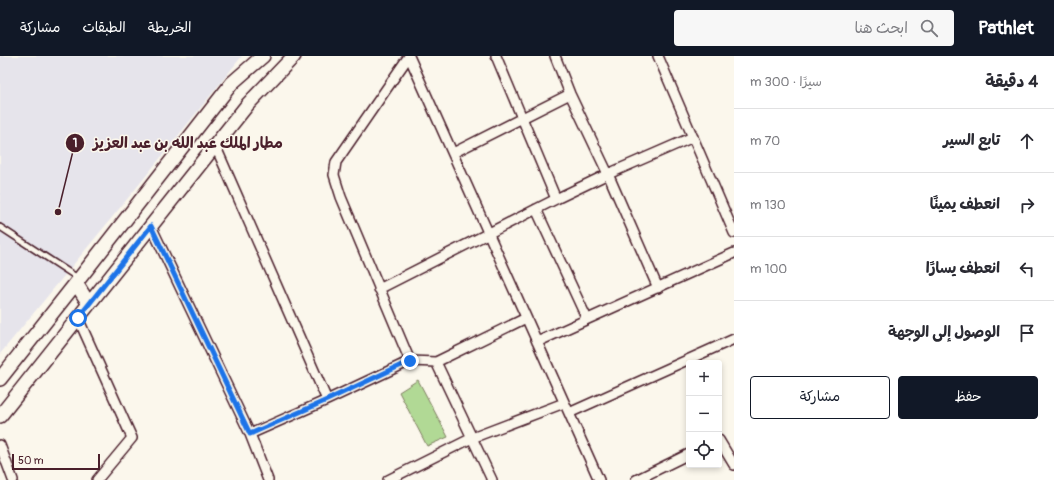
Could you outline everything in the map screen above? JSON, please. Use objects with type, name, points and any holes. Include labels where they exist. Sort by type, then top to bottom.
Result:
[{"type":"main road","points":[[0,378],[78,281],[232,83],[263,56]]},
{"type":"main road","points":[[0,416],[248,104],[294,56]]},
{"type":"main road","points":[[78,281],[89,304]]},
{"type":"street","points":[[409,56],[599,480]]},
{"type":"street","points":[[409,56],[336,162],[334,176],[341,197],[410,361]]},
{"type":"street","points":[[496,56],[556,199]]},
{"type":"street","points":[[555,56],[570,94],[608,174],[658,288]]},
{"type":"street","points":[[658,56],[734,233]]},
{"type":"street","points":[[452,153],[570,94]]},
{"type":"street","points":[[379,289],[556,199],[608,174],[693,137]]},
{"type":"street","points":[[215,145],[327,400]]},
{"type":"street","points":[[536,209],[587,319]]},
{"type":"street","points":[[151,226],[250,434],[268,480]]},
{"type":"street","points":[[537,342],[734,253]]},
{"type":"street","points":[[78,318],[132,438],[98,480]]},
{"type":"street","points":[[250,434],[410,361],[436,362],[526,318]]},
{"type":"street","points":[[569,413],[734,338]]},
{"type":"street","points":[[436,362],[492,480]]},
{"type":"street","points":[[388,480],[472,438],[564,403]]},
{"type":"street","points":[[0,445],[13,480]]},
{"type":"street","points":[[722,445],[734,465]]},
{"type":"street","points":[[636,480],[686,455]]},
{"type":"lane","points":[[0,227],[78,281]]},
{"type":"shaded area","points":[[0,56],[242,56],[0,354]]},
{"type":"green space","points":[[418,380],[448,437],[427,446],[399,392]]},
{"type":"place","name":"مطار الملك عبد الله بن عبد العزيز","points":[[58,212]]},
{"type":"route","points":[[78,318],[151,226],[250,434],[410,361]]}]
